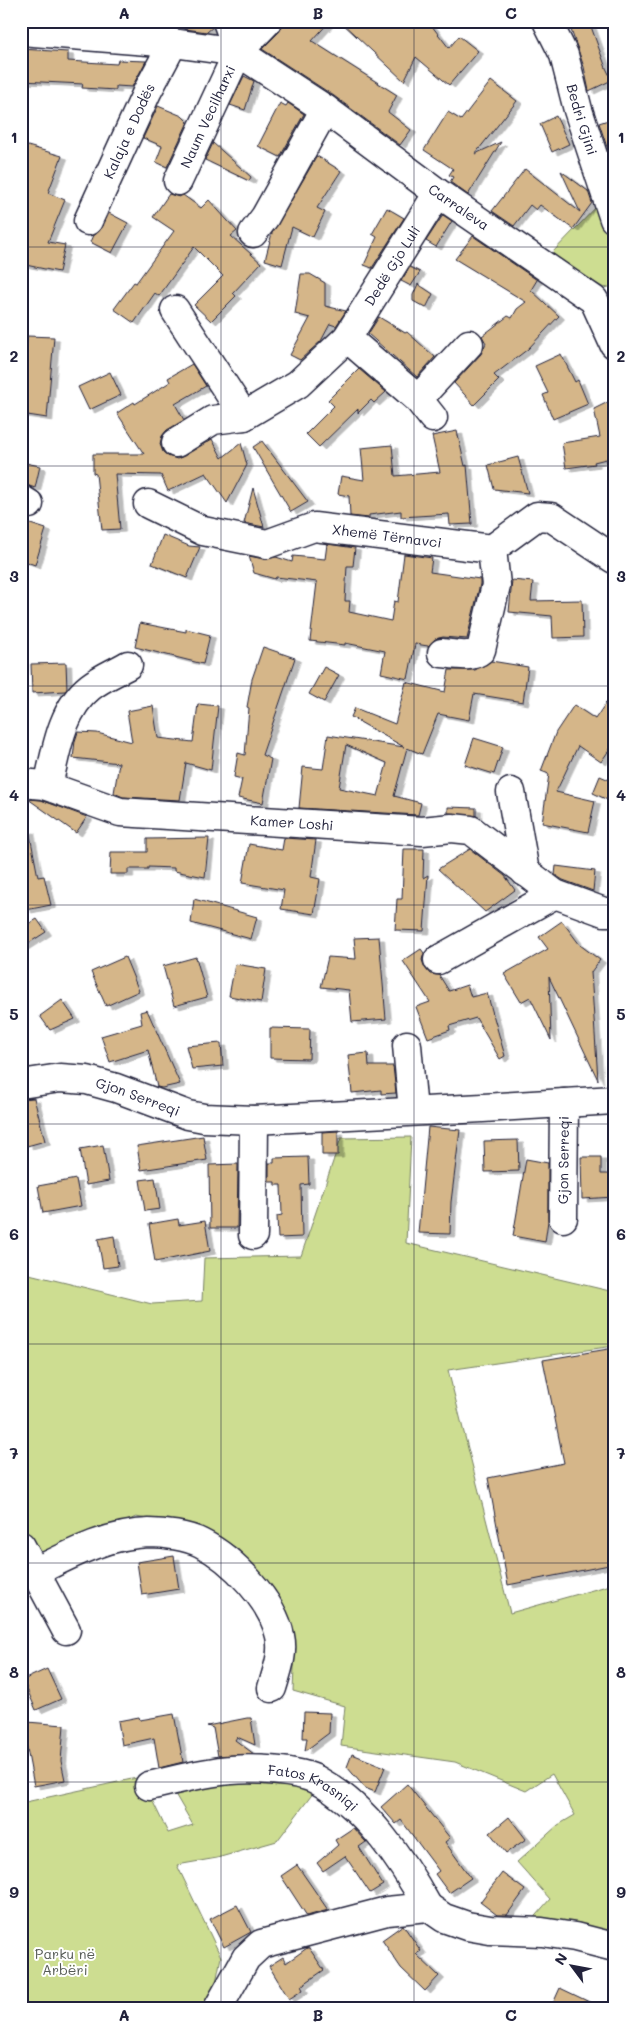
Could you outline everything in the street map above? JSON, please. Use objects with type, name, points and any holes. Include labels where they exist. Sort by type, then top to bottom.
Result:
[{"type":"street","points":[[227,21],[238,52]]},
{"type":"street","name":"Naum Vecilharxi","points":[[178,181],[238,52],[268,21]]},
{"type":"street","name":"Bedri Gjini","points":[[547,21],[564,55],[578,110],[614,219]]},
{"type":"street","name":"Carraleva","points":[[21,31],[173,43],[238,52],[325,109],[438,193],[604,298],[614,344]]},
{"type":"street","name":"Kalaja e Dodës","points":[[88,221],[147,92],[173,43]]},
{"type":"street","points":[[253,233],[265,217],[325,109]]},
{"type":"street","name":"Dedë Gjo Luli","points":[[176,443],[212,420],[244,416],[298,384],[347,338],[438,193]]},
{"type":"street","points":[[175,310],[244,416]]},
{"type":"street","points":[[347,338],[426,408],[468,344]]},
{"type":"street","name":"Xhemë Tërnavci","points":[[148,504],[203,531],[267,544],[314,527],[492,549]]},
{"type":"street","points":[[442,653],[471,655],[481,650],[496,585],[492,549],[537,516],[551,517],[614,559]]},
{"type":"street","points":[[48,786],[60,734],[75,704],[90,687],[128,665]]},
{"type":"street","name":"Kamer Loshi","points":[[21,783],[48,786],[120,812],[422,831],[452,828],[471,830],[500,850],[525,872],[555,894],[604,912],[614,912]]},
{"type":"street","points":[[511,792],[525,872]]},
{"type":"street","points":[[438,960],[555,894]]},
{"type":"street","points":[[407,1045],[413,1111]]},
{"type":"street","name":"Gjon Serreqi","points":[[21,1084],[60,1078],[87,1080],[116,1088],[188,1115],[204,1118],[254,1120],[614,1100]]},
{"type":"street","name":"Gjon Serreqi","points":[[562,1218],[564,1103]]},
{"type":"street","points":[[253,1235],[254,1120]]},
{"type":"street","points":[[35,1572],[83,1548],[122,1536],[150,1533],[176,1536],[200,1542],[223,1556],[245,1577],[263,1600],[276,1623],[281,1637],[281,1656],[272,1688]]},
{"type":"street","points":[[21,1546],[66,1630]]},
{"type":"street","name":"Fatos Krasniqi","points":[[149,1786],[230,1770],[270,1769],[315,1779],[348,1802],[380,1834],[411,1876],[428,1907]]},
{"type":"street","points":[[218,2008],[230,1983],[246,1958],[261,1944],[387,1910],[428,1907],[444,1918],[467,1926],[490,1930],[542,1932],[574,1937],[614,1947]]},
{"type":"green space","points":[[601,202],[614,233],[614,286],[604,288],[550,255]]},
{"type":"green space","points":[[411,1137],[406,1243],[614,1292],[614,1346],[448,1370],[510,1613],[614,1584],[614,1917],[605,1934],[529,1923],[550,1899],[517,1862],[558,1825],[575,1815],[552,1774],[526,1791],[455,1762],[341,1746],[345,1706],[293,1691],[295,1643],[275,1590],[238,1549],[206,1529],[136,1517],[42,1557],[21,1524],[21,1272],[152,1304],[202,1301],[204,1258],[301,1256],[341,1138]]},
{"type":"green space","name":"Parku në Arbëri","points":[[262,1776],[314,1792],[277,1841],[217,1858],[177,1865],[221,1957],[211,2008],[21,2008],[21,1803],[141,1777],[168,1833],[193,1825],[175,1794]]},
{"type":"building","points":[[178,21],[212,21],[213,27],[207,32],[185,29]]},
{"type":"building","points":[[283,21],[330,21],[312,41],[397,95],[388,112],[411,130],[400,145],[334,96],[262,49],[280,31]]},
{"type":"building","points":[[340,21],[428,21],[449,48],[459,36],[478,51],[449,85],[416,57],[404,81]]},
{"type":"building","points":[[589,21],[612,80],[589,91],[584,67],[570,27]]},
{"type":"building","points":[[21,49],[68,52],[68,61],[117,64],[118,60],[146,61],[132,87],[116,86],[116,90],[82,88],[83,84],[21,81]]},
{"type":"building","points":[[244,76],[254,81],[245,110],[230,105]]},
{"type":"building","points":[[491,81],[517,101],[475,154],[501,142],[468,195],[450,182],[453,177],[449,175],[453,169],[424,150],[448,112],[461,120]]},
{"type":"building","points":[[280,103],[286,106],[288,103],[304,114],[280,157],[258,146]]},
{"type":"building","points":[[158,106],[182,116],[188,122],[167,167],[156,162],[162,146],[143,138]]},
{"type":"building","points":[[556,116],[569,144],[552,152],[540,124]]},
{"type":"building","points":[[614,118],[614,168],[599,123]]},
{"type":"building","points":[[213,143],[251,177],[249,181],[205,160]]},
{"type":"building","points":[[21,144],[62,156],[48,193],[65,200],[48,242],[65,245],[59,272],[21,264]]},
{"type":"building","points":[[317,156],[341,171],[317,208],[325,212],[313,237],[292,227],[282,265],[265,260],[272,233]]},
{"type":"building","points":[[525,169],[580,212],[561,171],[588,191],[592,203],[573,229],[540,205],[536,210],[530,205],[514,226],[492,211]]},
{"type":"building","points":[[169,194],[179,197],[183,195],[201,208],[209,200],[237,231],[231,236],[261,263],[233,293],[236,296],[211,321],[194,305],[223,276],[194,247],[159,296],[155,293],[134,323],[114,309],[134,282],[136,283],[174,231],[153,217]]},
{"type":"building","points":[[387,208],[404,218],[372,268],[364,265],[377,237],[372,234]]},
{"type":"building","points":[[109,213],[128,223],[112,253],[90,242],[93,235],[102,228]]},
{"type":"building","points":[[443,215],[452,221],[436,247],[426,241]]},
{"type":"building","points":[[473,236],[537,280],[531,290],[559,316],[528,349],[494,375],[499,380],[474,405],[454,383],[481,354],[486,343],[482,336],[508,316],[512,318],[517,309],[526,302],[455,259]]},
{"type":"building","points":[[410,267],[420,272],[411,286],[401,281]]},
{"type":"building","points":[[301,274],[310,274],[325,283],[325,306],[346,311],[336,326],[330,324],[321,341],[300,360],[290,355],[310,318],[295,314]]},
{"type":"building","points":[[418,284],[433,294],[426,308],[413,301],[413,295]]},
{"type":"building","points":[[379,317],[405,333],[407,332],[435,357],[417,377],[368,334]]},
{"type":"building","points":[[27,336],[54,337],[47,418],[21,414],[21,383],[25,384]]},
{"type":"building","points":[[561,354],[575,382],[578,380],[588,404],[553,419],[543,395],[548,393],[535,366]]},
{"type":"building","points":[[192,364],[206,386],[175,404],[184,420],[167,430],[162,436],[160,444],[163,452],[177,459],[212,439],[222,458],[241,443],[247,465],[227,503],[206,473],[168,491],[161,475],[115,474],[120,529],[102,530],[96,474],[93,473],[93,454],[144,454],[117,413],[170,382],[168,378]]},
{"type":"building","points":[[359,369],[386,392],[374,403],[371,400],[358,413],[358,409],[319,447],[306,434],[334,406],[328,400]]},
{"type":"building","points":[[110,372],[121,395],[89,410],[78,387]]},
{"type":"building","points":[[614,399],[614,466],[607,466],[606,459],[594,462],[595,464],[566,468],[562,443],[600,437],[594,409]]},
{"type":"building","points":[[457,431],[465,466],[467,465],[472,524],[450,525],[449,514],[401,517],[401,511],[369,515],[369,518],[350,516],[349,496],[338,494],[341,476],[364,480],[361,448],[392,445],[395,476],[440,472],[432,436]]},
{"type":"building","points":[[262,441],[308,502],[291,512],[253,447]]},
{"type":"building","points":[[518,457],[528,493],[494,489],[488,465]]},
{"type":"building","points":[[21,462],[40,466],[35,488],[21,483]]},
{"type":"building","points":[[253,488],[264,527],[244,523]]},
{"type":"building","points":[[21,521],[46,529],[35,565],[21,560]]},
{"type":"building","points":[[163,535],[189,546],[200,547],[187,578],[152,564]]},
{"type":"building","points":[[327,544],[355,548],[353,566],[347,566],[345,601],[350,601],[349,612],[391,621],[394,601],[398,602],[404,554],[432,558],[430,572],[480,579],[467,639],[443,637],[435,639],[428,646],[415,644],[408,679],[381,673],[385,651],[345,643],[345,645],[310,641],[317,582],[276,577],[275,579],[254,573],[249,556],[264,559],[276,557],[292,562],[293,556],[325,559]]},
{"type":"building","points":[[512,580],[533,582],[531,601],[582,600],[583,637],[553,638],[552,616],[509,612]]},
{"type":"building","points":[[140,623],[186,632],[186,629],[210,635],[203,664],[135,647]]},
{"type":"building","points":[[263,647],[295,658],[262,755],[271,759],[263,803],[238,798],[242,779],[234,777],[238,753],[245,755],[249,708],[247,707],[252,679]]},
{"type":"building","points":[[491,661],[528,667],[523,702],[474,694],[469,720],[438,714],[422,754],[407,748],[394,796],[421,803],[418,815],[299,808],[303,767],[323,769],[328,735],[404,747],[351,717],[355,708],[395,724],[406,682],[445,692],[449,670],[475,670]],"holes":[[[346,745],[387,763],[378,796],[339,788]]]},
{"type":"building","points":[[66,663],[67,689],[65,691],[32,693],[31,664]]},
{"type":"building","points":[[324,667],[339,675],[324,702],[309,694]]},
{"type":"building","points":[[614,691],[614,743],[601,762],[578,746],[556,792],[595,801],[588,832],[542,823],[549,774],[541,771],[556,732],[574,705],[595,719]]},
{"type":"building","points":[[198,704],[218,706],[211,770],[186,763],[180,800],[123,797],[114,793],[119,763],[73,758],[78,732],[97,733],[132,742],[127,711],[153,706],[158,738],[193,742]]},
{"type":"building","points":[[474,738],[503,747],[494,774],[465,765]]},
{"type":"building","points":[[600,776],[614,782],[614,803],[593,793]]},
{"type":"building","points":[[28,799],[41,800],[87,817],[76,833]]},
{"type":"building","points":[[448,807],[476,808],[476,816],[448,813]]},
{"type":"building","points":[[29,830],[38,877],[44,876],[51,905],[26,910],[21,891],[21,831]]},
{"type":"building","points":[[209,838],[205,877],[174,871],[174,868],[148,867],[148,869],[128,869],[128,874],[110,874],[111,852],[147,852],[147,839]]},
{"type":"building","points":[[284,838],[316,840],[311,877],[320,879],[314,914],[281,909],[284,890],[242,883],[249,844],[282,850]]},
{"type":"building","points":[[404,849],[424,849],[423,878],[428,875],[424,931],[395,930],[397,899],[402,899]]},
{"type":"building","points":[[470,849],[505,876],[515,890],[485,912],[438,869]]},
{"type":"building","points":[[556,866],[595,871],[593,891],[563,880],[555,875]]},
{"type":"building","points":[[194,899],[257,917],[251,939],[191,923]]},
{"type":"building","points":[[37,919],[46,932],[21,948],[21,929]]},
{"type":"building","points":[[562,921],[580,945],[600,960],[591,972],[598,1080],[549,977],[551,1040],[530,997],[521,1002],[504,974],[548,949],[539,937]]},
{"type":"building","points":[[379,937],[386,1019],[352,1022],[349,990],[321,987],[328,957],[356,959],[354,938]]},
{"type":"building","points":[[421,949],[424,953],[422,960],[425,968],[430,974],[439,975],[449,991],[467,985],[471,997],[487,993],[505,1056],[500,1059],[476,1018],[449,1026],[450,1030],[428,1038],[416,1007],[430,1002],[403,961]]},
{"type":"building","points":[[125,957],[139,991],[106,1006],[91,972]]},
{"type":"building","points":[[196,957],[207,997],[174,1006],[163,966]]},
{"type":"building","points":[[235,964],[266,969],[261,1002],[229,996]]},
{"type":"building","points":[[62,1000],[75,1019],[50,1030],[40,1016]]},
{"type":"building","points":[[147,1010],[180,1084],[162,1088],[157,1087],[148,1050],[110,1062],[101,1036],[142,1024],[140,1012]]},
{"type":"building","points":[[270,1028],[310,1029],[309,1059],[270,1058]]},
{"type":"building","points":[[221,1043],[223,1066],[192,1069],[186,1046]]},
{"type":"building","points":[[368,1053],[369,1066],[393,1066],[396,1093],[381,1094],[381,1090],[352,1093],[348,1055]]},
{"type":"building","points":[[34,1098],[45,1141],[27,1146],[21,1122],[21,1099]]},
{"type":"building","points":[[428,1127],[460,1130],[451,1202],[450,1234],[418,1233]]},
{"type":"building","points":[[338,1131],[338,1155],[322,1155],[322,1132]]},
{"type":"building","points":[[203,1136],[207,1160],[141,1170],[137,1146]]},
{"type":"building","points":[[518,1140],[519,1171],[485,1172],[484,1141]]},
{"type":"building","points":[[103,1145],[109,1181],[86,1185],[80,1149]]},
{"type":"building","points":[[308,1157],[309,1184],[301,1185],[302,1237],[278,1238],[277,1216],[282,1215],[281,1185],[269,1182],[269,1163],[274,1163],[274,1158]]},
{"type":"building","points":[[581,1157],[601,1157],[601,1174],[614,1174],[614,1197],[582,1199]]},
{"type":"building","points":[[526,1159],[548,1163],[548,1221],[545,1242],[513,1236]]},
{"type":"building","points":[[238,1164],[237,1228],[210,1228],[209,1165]]},
{"type":"building","points":[[155,1178],[160,1209],[145,1211],[140,1180]]},
{"type":"building","points":[[76,1179],[81,1206],[43,1213],[38,1186]]},
{"type":"building","points":[[178,1219],[179,1225],[205,1221],[210,1251],[155,1262],[149,1224]]},
{"type":"building","points":[[114,1236],[118,1266],[103,1268],[98,1239]]},
{"type":"building","points":[[614,1348],[614,1564],[508,1585],[488,1478],[564,1463],[543,1360]]},
{"type":"building","points":[[174,1556],[179,1589],[142,1595],[137,1562]]},
{"type":"building","points":[[47,1669],[61,1699],[36,1710],[23,1680]]},
{"type":"building","points":[[304,1712],[330,1713],[329,1733],[305,1751],[307,1738],[303,1738]]},
{"type":"building","points":[[174,1714],[183,1762],[159,1768],[154,1738],[122,1745],[118,1721],[139,1717],[140,1720]]},
{"type":"building","points":[[251,1718],[255,1745],[237,1737],[235,1740],[254,1754],[218,1756],[213,1728],[207,1726]]},
{"type":"building","points":[[27,1722],[64,1725],[61,1761],[65,1780],[34,1786],[25,1738]]},
{"type":"building","points":[[352,1754],[385,1767],[375,1792],[365,1788],[347,1767]]},
{"type":"building","points":[[407,1784],[450,1838],[445,1842],[471,1878],[449,1893],[435,1874],[439,1871],[401,1820],[396,1824],[381,1807]]},
{"type":"building","points":[[509,1817],[526,1839],[506,1853],[490,1833]]},
{"type":"building","points":[[353,1828],[366,1842],[359,1847],[383,1885],[370,1893],[345,1856],[323,1871],[317,1863],[338,1845],[335,1840]]},
{"type":"building","points":[[297,1865],[328,1910],[307,1916],[281,1876]]},
{"type":"building","points":[[502,1873],[525,1890],[507,1915],[497,1915],[480,1902]]},
{"type":"building","points":[[237,1905],[251,1932],[224,1947],[210,1919]]},
{"type":"building","points":[[403,1925],[421,1951],[416,1954],[439,1976],[425,1991],[401,1968],[382,1940]]},
{"type":"building","points":[[309,1948],[324,1970],[301,1986],[303,1990],[289,1999],[269,1966],[283,1957],[286,1963]]},
{"type":"building","points":[[560,1988],[602,2008],[551,2008]]}]
